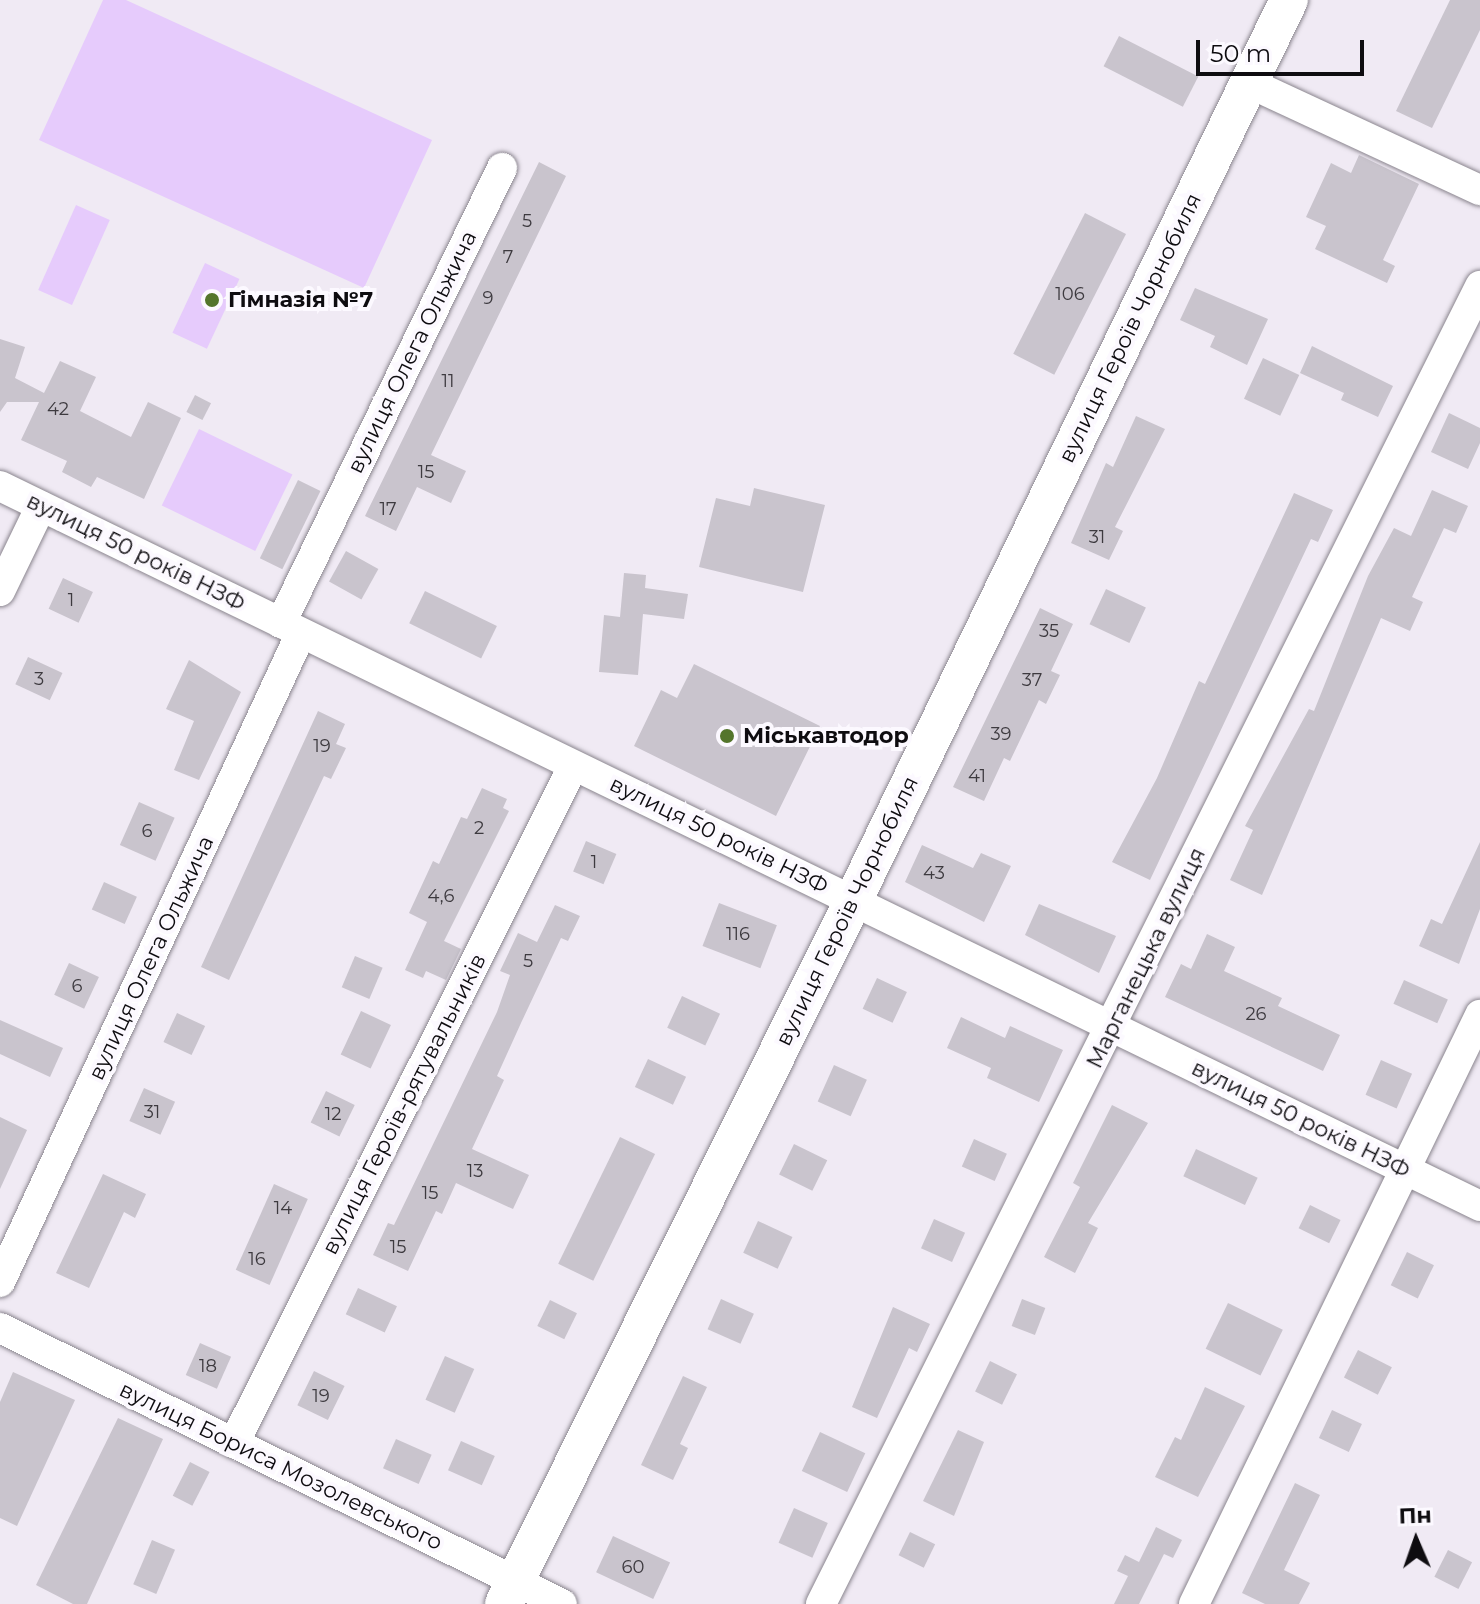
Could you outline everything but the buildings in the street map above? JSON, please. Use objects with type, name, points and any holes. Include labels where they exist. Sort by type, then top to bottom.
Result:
[{"type":"main road","name":"вулиця Героїв Чорнобиля","points":[[510,1592],[853,901],[1289,0]]},
{"type":"street","points":[[1249,83],[1480,190]]},
{"type":"street","name":"вулиця Олега Ольжича","points":[[0,1282],[291,628],[502,168]]},
{"type":"street","name":"Марганецька вулиця","points":[[821,1604],[1475,304]]},
{"type":"street","name":"вулиця 50 років НЗФ","points":[[0,486],[1480,1206]]},
{"type":"street","points":[[0,591],[41,506]]},
{"type":"street","name":"вулиця Героїв-рятувальників","points":[[234,1443],[574,765]]},
{"type":"street","points":[[1194,1604],[1480,1015]]},
{"type":"street","name":"вулиця Бориса Мозолевського","points":[[0,1328],[234,1443],[510,1592],[562,1604]]},
{"type":"shaded area","points":[[103,0],[126,0],[432,140],[364,288],[39,140]]},
{"type":"shaded area","points":[[76,205],[110,220],[72,305],[38,290]]},
{"type":"shaded area","points":[[205,263],[239,279],[207,349],[172,333]]},
{"type":"shaded area","points":[[199,429],[292,475],[255,551],[162,505]]},
{"type":"place","name":"Гімназія №7","points":[[212,300]]},
{"type":"place","name":"Міськавтодор","points":[[727,736]]}]
